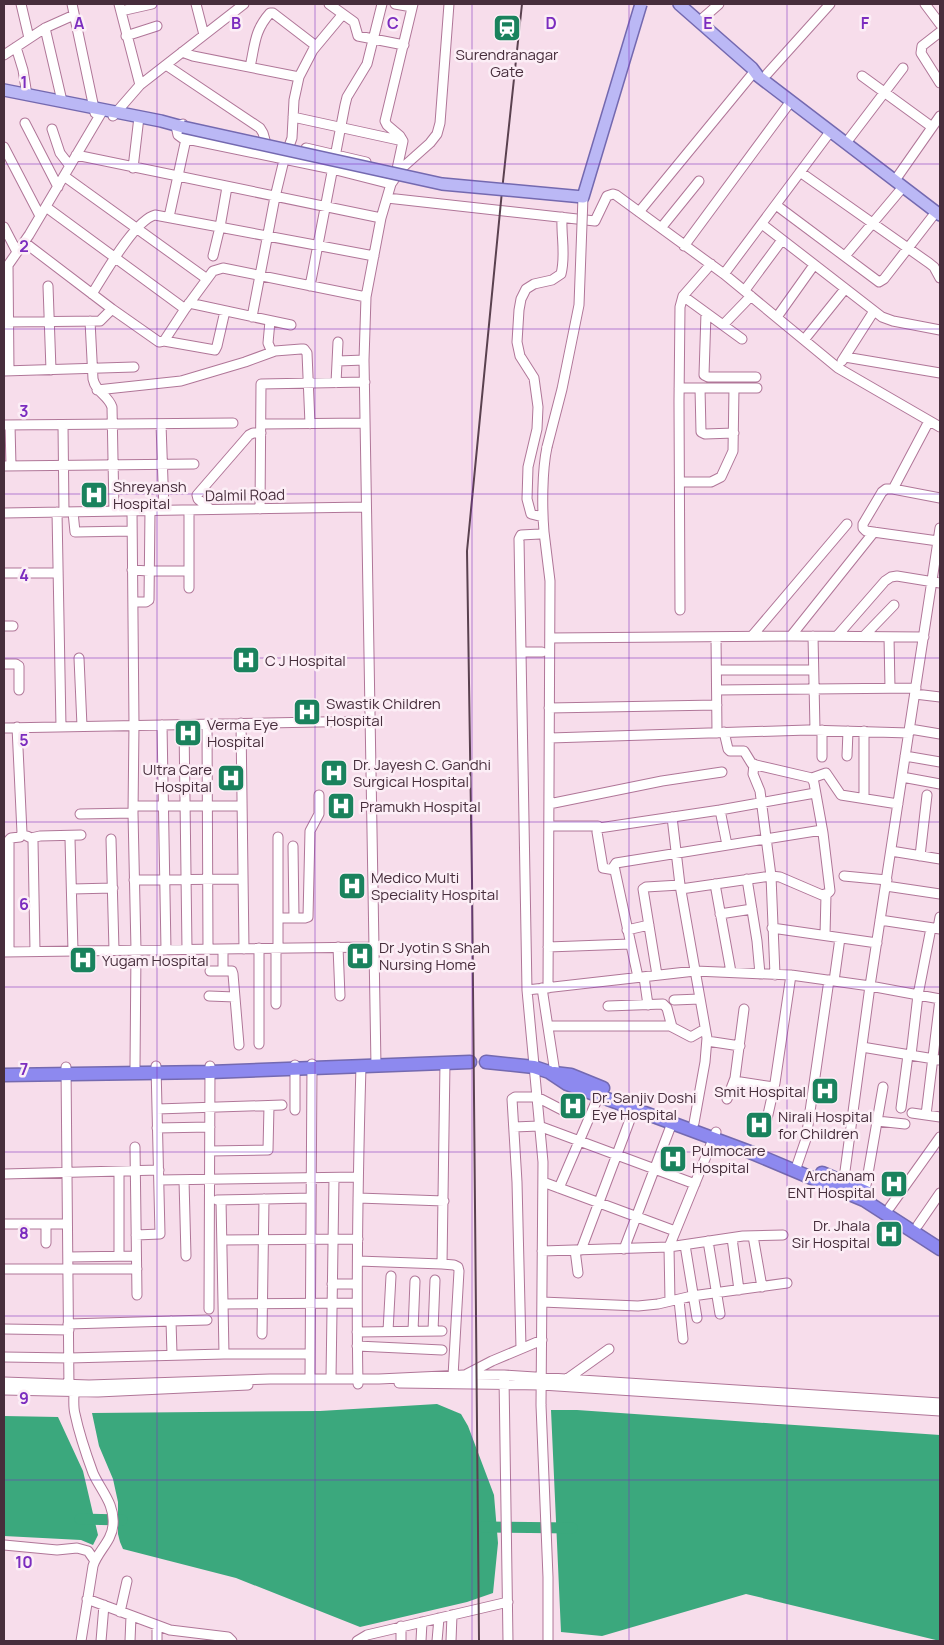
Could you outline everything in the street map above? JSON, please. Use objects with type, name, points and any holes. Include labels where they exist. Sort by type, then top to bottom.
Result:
[{"type":"highway","points":[[4,1068],[66,1071],[376,1066],[470,1062]]},
{"type":"highway","points":[[486,1062],[534,1067],[552,1073],[570,1075],[694,1123],[714,1135]]},
{"type":"highway","points":[[4,1075],[135,1067],[156,1069]]},
{"type":"highway","points":[[552,1073],[567,1084],[672,1123],[714,1135],[843,1186],[865,1191],[940,1239]]},
{"type":"highway","points":[[843,1186],[940,1248]]},
{"type":"main road","points":[[4,95],[139,119],[158,126],[442,184],[583,197],[641,4]]},
{"type":"main road","points":[[680,4],[791,101],[830,132],[903,187],[938,208]]},
{"type":"main road","points":[[758,71],[938,208]]},
{"type":"main road","points":[[4,90],[62,101],[103,112]]},
{"type":"street","points":[[21,4],[29,38]]},
{"type":"street","points":[[72,4],[103,112]]},
{"type":"street","points":[[140,84],[120,8],[152,4]]},
{"type":"street","points":[[196,4],[204,35]]},
{"type":"street","points":[[134,368],[7,371],[6,268],[46,207],[103,112],[244,4]]},
{"type":"street","points":[[329,4],[356,23],[358,36],[404,45]]},
{"type":"street","points":[[310,286],[347,97],[367,64],[382,4]]},
{"type":"street","points":[[395,4],[413,5],[386,121],[387,125],[403,140],[399,170]]},
{"type":"street","points":[[376,1066],[364,382],[366,298],[381,218],[391,184],[399,170],[430,143],[437,134],[440,123],[449,4]]},
{"type":"street","points":[[687,4],[758,71]]},
{"type":"street","points":[[703,18],[719,4]]},
{"type":"street","points":[[639,212],[758,71],[830,4]]},
{"type":"street","points":[[925,4],[940,24]]},
{"type":"street","points":[[250,67],[259,27],[272,13],[316,46]]},
{"type":"street","points":[[252,317],[284,160],[293,132],[294,100],[299,77],[316,46],[343,14]]},
{"type":"street","points":[[4,55],[45,28],[74,15]]},
{"type":"street","points":[[126,36],[157,26]]},
{"type":"street","points":[[45,28],[62,101]]},
{"type":"street","points":[[940,32],[922,46],[921,50],[922,56],[940,83]]},
{"type":"street","points":[[16,47],[23,70],[27,95]]},
{"type":"street","points":[[182,52],[193,56],[299,77]]},
{"type":"street","points":[[166,65],[260,128],[265,140]]},
{"type":"street","points":[[849,139],[903,68]]},
{"type":"street","points":[[862,76],[932,128]]},
{"type":"street","points":[[684,246],[791,101]]},
{"type":"street","points":[[898,176],[940,116]]},
{"type":"street","points":[[293,117],[403,140]]},
{"type":"street","points":[[133,168],[139,119]]},
{"type":"street","points":[[25,123],[58,187]]},
{"type":"street","points":[[179,130],[188,124],[335,154],[399,170]]},
{"type":"street","points":[[52,130],[60,153],[70,166]]},
{"type":"street","points":[[179,130],[284,160],[332,169],[391,184]]},
{"type":"street","points":[[169,217],[178,177],[179,130]]},
{"type":"street","points":[[724,274],[830,132]]},
{"type":"street","points":[[4,147],[40,216]]},
{"type":"street","points":[[76,155],[381,218]]},
{"type":"street","points":[[800,172],[934,267],[940,278]]},
{"type":"street","points":[[64,176],[207,279]]},
{"type":"street","points":[[661,228],[699,181]]},
{"type":"street","points":[[212,256],[220,227],[227,187]]},
{"type":"street","points":[[845,256],[903,187]]},
{"type":"street","points":[[387,198],[596,221],[605,198],[613,194],[724,274],[838,368],[940,427]]},
{"type":"street","points":[[552,1073],[545,988],[548,947],[550,581],[543,517],[544,460],[562,389],[579,305],[583,197]]},
{"type":"street","points":[[776,205],[879,282],[884,279],[938,208]]},
{"type":"street","points":[[46,207],[115,258],[187,306],[225,311],[292,325]]},
{"type":"street","points":[[92,294],[137,228],[151,216],[155,215],[374,256]]},
{"type":"street","points":[[543,517],[531,514],[528,499],[528,467],[537,429],[538,407],[534,378],[520,356],[517,342],[519,310],[521,299],[526,289],[534,284],[552,280],[561,274],[564,264],[561,232],[562,217]]},
{"type":"street","points":[[762,224],[882,317],[940,330]]},
{"type":"street","points":[[4,227],[18,252]]},
{"type":"street","points":[[722,325],[748,293],[782,240]]},
{"type":"street","points":[[24,242],[157,341],[215,350],[225,311]]},
{"type":"street","points":[[680,610],[680,307],[683,296],[711,264]]},
{"type":"street","points":[[778,317],[814,265]]},
{"type":"street","points":[[164,341],[213,271],[223,268],[366,298]]},
{"type":"street","points":[[48,286],[51,370]]},
{"type":"street","points":[[804,340],[845,289]]},
{"type":"street","points":[[683,296],[742,339]]},
{"type":"street","points":[[7,322],[90,321],[103,319],[112,308]]},
{"type":"street","points":[[838,368],[874,311]]},
{"type":"street","points":[[706,312],[704,375],[708,377],[756,377]]},
{"type":"street","points":[[270,320],[268,343],[271,350],[275,351]]},
{"type":"street","points":[[90,321],[93,379],[97,390],[111,403],[114,511]]},
{"type":"street","points":[[336,383],[338,342]]},
{"type":"street","points":[[97,390],[180,381],[236,365],[275,351],[304,350],[308,357],[310,424]]},
{"type":"street","points":[[845,358],[940,373]]},
{"type":"street","points":[[338,360],[364,360]]},
{"type":"street","points":[[260,508],[261,384],[364,382]]},
{"type":"street","points":[[679,388],[757,388]]},
{"type":"street","points":[[700,388],[701,432],[705,434],[734,433]]},
{"type":"street","points":[[680,482],[711,482],[718,479],[730,460],[733,451],[734,388]]},
{"type":"street","points":[[893,489],[929,421]]},
{"type":"street","points":[[194,464],[7,466],[7,425],[233,423]]},
{"type":"street","points":[[210,509],[198,499],[197,495],[248,435],[261,429],[310,424],[365,423]]},
{"type":"street","points":[[161,424],[164,510]]},
{"type":"street","points":[[61,727],[58,573],[65,512],[63,425]]},
{"type":"street","points":[[938,541],[866,531],[863,528],[863,524],[882,492],[886,490],[893,489],[940,498]]},
{"type":"street","name":"Dalmil Road","points":[[4,513],[366,507]]},
{"type":"street","points":[[133,602],[148,601],[150,510]]},
{"type":"street","points":[[188,588],[189,510]]},
{"type":"street","points":[[132,511],[133,810],[136,950],[135,1067]]},
{"type":"street","points":[[65,512],[75,532],[132,531]]},
{"type":"street","points":[[752,636],[847,524]]},
{"type":"street","points":[[843,1186],[870,986],[915,691],[936,582],[940,528]]},
{"type":"street","points":[[544,532],[520,536],[527,990],[543,1162],[541,1405],[548,1577],[548,1641]]},
{"type":"street","points":[[791,636],[874,532]]},
{"type":"street","points":[[132,570],[189,571]]},
{"type":"street","points":[[4,573],[58,573]]},
{"type":"street","points":[[837,636],[885,581],[891,577],[897,576],[936,582]]},
{"type":"street","points":[[864,636],[894,606]]},
{"type":"street","points":[[813,636],[814,689],[822,757]]},
{"type":"street","points":[[716,637],[717,705],[721,733],[728,749],[744,751],[754,764],[812,778],[828,773],[839,794],[898,804]]},
{"type":"street","points":[[889,637],[890,688]]},
{"type":"street","points":[[550,638],[924,637]]},
{"type":"street","points":[[521,652],[542,652]]},
{"type":"street","points":[[79,658],[82,726]]},
{"type":"street","points":[[4,664],[16,664],[19,666],[19,690]]},
{"type":"street","points":[[717,670],[813,670]]},
{"type":"street","points":[[717,690],[890,688],[940,697]]},
{"type":"street","points":[[549,708],[717,705]]},
{"type":"street","points":[[4,728],[370,721]]},
{"type":"street","points":[[184,724],[187,949]]},
{"type":"street","points":[[207,724],[208,949]]},
{"type":"street","points":[[241,724],[244,949]]},
{"type":"street","points":[[162,725],[166,950]]},
{"type":"street","points":[[17,727],[22,833],[20,837],[9,840],[7,952],[373,947]]},
{"type":"street","points":[[550,738],[819,730],[909,731],[940,734]]},
{"type":"street","points":[[847,756],[848,731]]},
{"type":"street","points":[[864,732],[864,798]]},
{"type":"street","points":[[905,756],[940,762]]},
{"type":"street","points":[[754,764],[753,774],[762,802],[771,876],[775,974]]},
{"type":"street","points":[[549,804],[662,781],[722,772]]},
{"type":"street","points":[[902,777],[940,784]]},
{"type":"street","points":[[812,778],[822,830],[830,891],[826,895],[825,935]]},
{"type":"street","points":[[615,870],[603,868],[598,829],[815,793]]},
{"type":"street","points":[[920,856],[928,794]]},
{"type":"street","points":[[278,918],[305,918],[308,914],[310,831],[319,814],[318,796]]},
{"type":"street","points":[[80,814],[162,806],[242,806]]},
{"type":"street","points":[[720,810],[727,845]]},
{"type":"street","points":[[672,817],[681,887],[707,1042],[694,1123]]},
{"type":"street","points":[[549,826],[598,826]]},
{"type":"street","points":[[648,1005],[630,944],[614,864],[822,830]]},
{"type":"street","points":[[22,833],[31,838],[81,835]]},
{"type":"street","points":[[276,1004],[278,837]]},
{"type":"street","points":[[70,839],[73,951]]},
{"type":"street","points":[[112,840],[114,950]]},
{"type":"street","points":[[33,841],[35,951]]},
{"type":"street","points":[[293,846],[294,918]]},
{"type":"street","points":[[891,851],[940,859]]},
{"type":"street","points":[[657,975],[644,888],[715,884],[771,876],[780,877],[826,895]]},
{"type":"street","points":[[844,876],[940,894]]},
{"type":"street","points":[[134,880],[243,879]]},
{"type":"street","points":[[747,879],[760,974]]},
{"type":"street","points":[[715,884],[731,972]]},
{"type":"street","points":[[72,889],[112,888]]},
{"type":"street","points":[[720,914],[752,909]]},
{"type":"street","points":[[901,1108],[918,994],[940,917]]},
{"type":"street","points":[[880,920],[936,928]]},
{"type":"street","points":[[627,930],[649,926]]},
{"type":"street","points":[[772,928],[877,943]]},
{"type":"street","points":[[796,1167],[806,1139],[831,981],[840,938]]},
{"type":"street","points":[[548,947],[630,944]]},
{"type":"street","points":[[338,947],[340,996]]},
{"type":"street","points":[[259,948],[259,1044]]},
{"type":"street","points":[[223,949],[223,971]]},
{"type":"street","points":[[527,990],[695,970],[791,975],[870,986],[940,999],[936,1059],[926,1115]]},
{"type":"street","points":[[210,971],[232,971],[238,1045]]},
{"type":"street","points":[[767,1119],[774,1087],[791,975]]},
{"type":"street","points":[[209,996],[235,997]]},
{"type":"street","points":[[674,1000],[700,999]]},
{"type":"street","points":[[608,1006],[663,1004],[666,1006],[672,1026]]},
{"type":"street","points":[[727,1099],[734,1081],[744,1009]]},
{"type":"street","points":[[548,1026],[672,1026],[691,1037],[705,1029]]},
{"type":"street","points":[[707,1042],[740,1046]]},
{"type":"street","points":[[862,1047],[936,1059]]},
{"type":"street","points":[[442,1264],[445,1063]]},
{"type":"street","points":[[358,1381],[358,1177],[361,1066]]},
{"type":"street","points":[[295,1067],[295,1110]]},
{"type":"street","points":[[310,1378],[311,1178],[316,1067]]},
{"type":"street","points":[[136,1235],[160,1234],[156,1069]]},
{"type":"street","points":[[209,1309],[210,1069]]},
{"type":"street","points":[[66,1071],[68,1327],[71,1389],[74,1413],[94,1474],[111,1503],[113,1515],[113,1528],[108,1541],[95,1561],[81,1641]]},
{"type":"street","points":[[734,1081],[774,1087]]},
{"type":"street","points":[[865,1191],[883,1087]]},
{"type":"street","points":[[559,1188],[599,1096]]},
{"type":"street","points":[[521,1348],[518,1182],[512,1099],[515,1097],[537,1098],[566,1112]]},
{"type":"street","points":[[157,1109],[282,1105]]},
{"type":"street","points":[[210,1151],[268,1150],[268,1106]]},
{"type":"street","points":[[578,1273],[578,1250],[634,1108]]},
{"type":"street","points":[[912,1112],[940,1117]]},
{"type":"street","points":[[877,1121],[905,1124]]},
{"type":"street","points":[[624,1249],[672,1123]]},
{"type":"street","points":[[514,1127],[539,1126],[695,1184]]},
{"type":"street","points":[[157,1128],[210,1127]]},
{"type":"street","points":[[683,1339],[675,1300],[669,1247],[714,1135]]},
{"type":"street","points":[[890,1207],[940,1137]]},
{"type":"street","points":[[135,1147],[137,1295]]},
{"type":"street","points":[[4,1174],[158,1170]]},
{"type":"street","points":[[119,1172],[119,1256]]},
{"type":"street","points":[[159,1180],[358,1177]]},
{"type":"street","points":[[331,1378],[334,1178]]},
{"type":"street","points":[[184,1180],[186,1256]]},
{"type":"street","points":[[543,1182],[676,1231]]},
{"type":"street","points":[[918,1226],[940,1193]]},
{"type":"street","points":[[209,1200],[311,1198]]},
{"type":"street","points":[[358,1198],[444,1201]]},
{"type":"street","points":[[262,1334],[264,1199]]},
{"type":"street","points":[[221,1200],[224,1354]]},
{"type":"street","points":[[4,1224],[68,1224]]},
{"type":"street","points":[[46,1224],[46,1243]]},
{"type":"street","points":[[542,1251],[669,1247],[732,1238],[783,1235]]},
{"type":"street","points":[[753,1236],[762,1287]]},
{"type":"street","points":[[732,1238],[739,1290]]},
{"type":"street","points":[[222,1240],[358,1239]]},
{"type":"street","points":[[708,1241],[720,1314]]},
{"type":"street","points":[[685,1245],[697,1318]]},
{"type":"street","points":[[68,1257],[136,1256]]},
{"type":"street","points":[[358,1261],[458,1266],[451,1380]]},
{"type":"street","points":[[4,1269],[137,1269]]},
{"type":"street","points":[[388,1331],[391,1276]]},
{"type":"street","points":[[357,1332],[438,1331],[435,1280]]},
{"type":"street","points":[[413,1331],[415,1281]]},
{"type":"street","points":[[542,1302],[638,1306],[716,1292],[787,1283]]},
{"type":"street","points":[[332,1284],[358,1284]]},
{"type":"street","points":[[223,1304],[357,1303]]},
{"type":"street","points":[[4,1329],[207,1320]]},
{"type":"street","points":[[170,1321],[172,1354]]},
{"type":"street","points":[[451,1380],[542,1340]]},
{"type":"street","points":[[357,1346],[442,1350]]},
{"type":"street","points":[[566,1379],[609,1349]]},
{"type":"street","points":[[4,1357],[69,1358],[172,1354],[310,1354]]},
{"type":"street","points":[[464,1375],[504,1380]]},
{"type":"street","points":[[4,1390],[71,1389],[89,1385],[310,1378],[358,1381]]},
{"type":"street","points":[[4,1382],[98,1392],[379,1379],[542,1381],[940,1411]]},
{"type":"street","points":[[542,1381],[566,1379],[692,1391],[940,1404]]},
{"type":"street","points":[[504,1380],[508,1641]]},
{"type":"street","points":[[4,1545],[57,1550],[77,1548],[88,1551],[95,1561]]},
{"type":"street","points":[[120,1612],[127,1582]]},
{"type":"street","points":[[87,1599],[187,1637],[228,1637],[232,1641]]},
{"type":"street","points":[[357,1641],[367,1635],[401,1626],[508,1602]]},
{"type":"street","points":[[101,1641],[104,1605]]},
{"type":"street","points":[[451,1641],[452,1615]]},
{"type":"street","points":[[130,1641],[131,1616]]},
{"type":"street","points":[[437,1641],[439,1618]]},
{"type":"street","points":[[421,1641],[422,1622]]},
{"type":"street","points":[[157,1625],[157,1641]]},
{"type":"street","points":[[401,1626],[401,1641]]},
{"type":"shaded area","points":[[437,1404],[461,1414],[468,1426],[494,1495],[498,1543],[493,1593],[467,1602],[360,1627],[236,1578],[123,1549],[118,1534],[118,1502],[113,1479],[99,1446],[92,1413],[320,1411]]},
{"type":"shaded area","points":[[551,1410],[577,1410],[940,1435],[940,1641],[746,1594],[602,1636],[561,1632]]},
{"type":"shaded area","points":[[4,1416],[58,1417],[83,1471],[98,1535],[93,1545],[81,1540],[4,1536]]},
{"type":"waterway","points":[[80,1519],[122,1520]]},
{"type":"waterway","points":[[483,1527],[572,1528]]},
{"type":"railway","points":[[479,1641],[467,551],[522,4]]},
{"type":"place","name":"Surendranagar Gate","points":[[507,28]]},
{"type":"place","name":"Shreyansh Hospital","points":[[94,495]]},
{"type":"place","name":"C J Hospital","points":[[246,660]]},
{"type":"place","name":"Swastik Children Hospital","points":[[307,712]]},
{"type":"place","name":"Verma Eye Hospital","points":[[188,733]]},
{"type":"place","name":"Dr. Jayesh C. Gandhi Surgical Hospital","points":[[334,773]]},
{"type":"place","name":"Ultra Care Hospital","points":[[231,778]]},
{"type":"place","name":"Pramukh Hospital","points":[[341,806]]},
{"type":"place","name":"Medico Multi Speciality Hospital","points":[[352,886]]},
{"type":"place","name":"Dr Jyotin S Shah Nursing Home","points":[[360,956]]},
{"type":"place","name":"Yugam Hospital","points":[[83,960]]},
{"type":"place","name":"Smit Hospital","points":[[825,1091]]},
{"type":"place","name":"Dr. Sanjiv Doshi Eye Hospital","points":[[573,1106]]},
{"type":"place","name":"Nirali Hospital for Children","points":[[759,1125]]},
{"type":"place","name":"Pulmocare Hospital","points":[[673,1159]]},
{"type":"place","name":"Archanam ENT Hospital","points":[[894,1184]]},
{"type":"place","name":"Dr. Jhala Sir Hospital","points":[[889,1234]]}]
